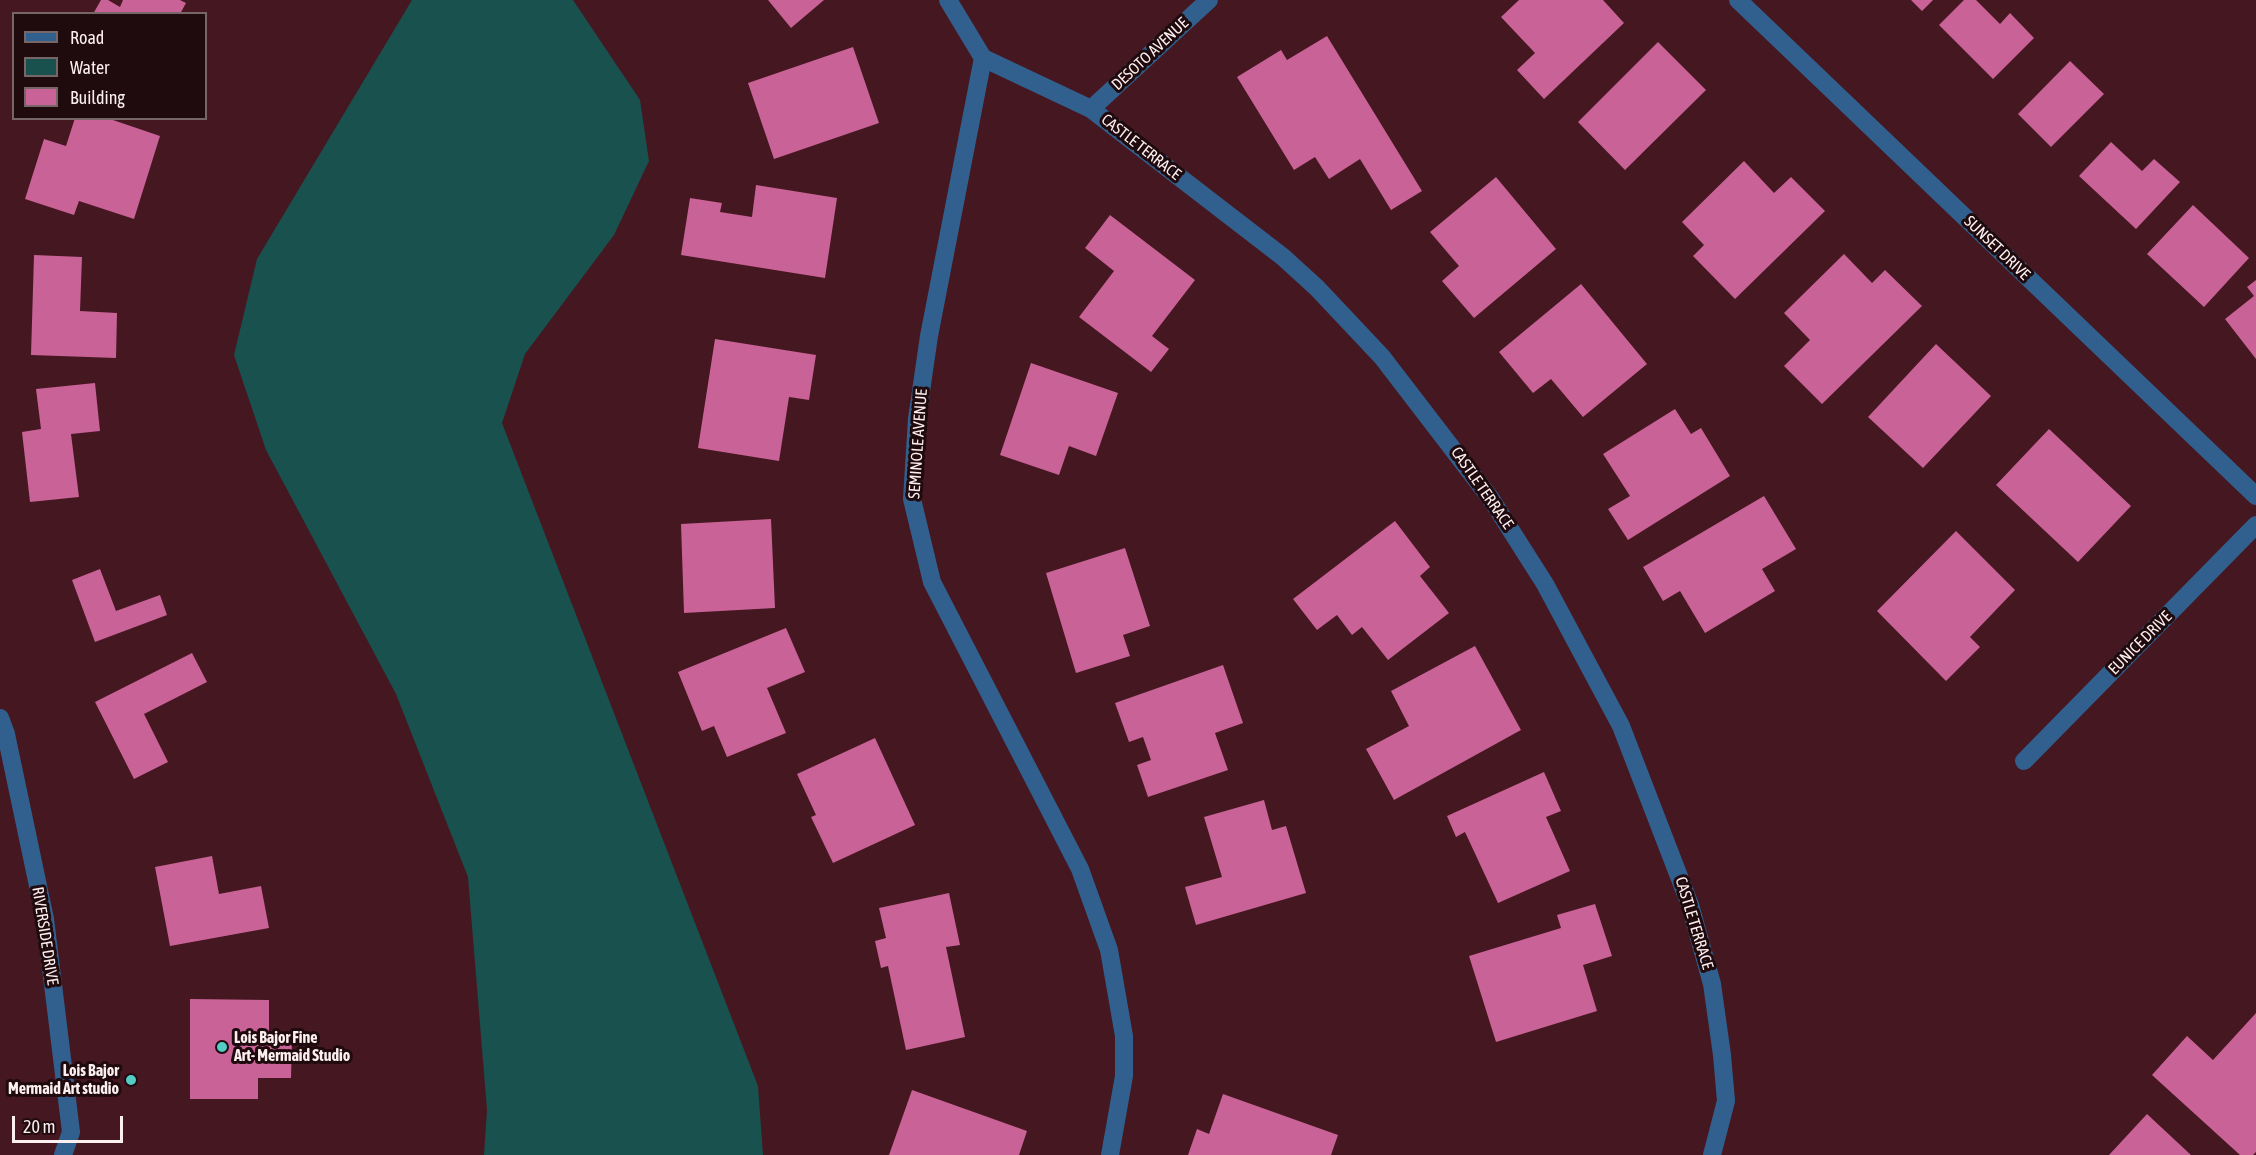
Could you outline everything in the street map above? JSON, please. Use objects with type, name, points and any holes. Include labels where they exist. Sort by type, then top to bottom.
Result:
[{"type":"street","points":[[948,0],[983,58]]},
{"type":"street","name":"DESOTO AVENUE","points":[[1091,109],[1209,0]]},
{"type":"street","name":"SUNSET DRIVE","points":[[1738,0],[2256,496]]},
{"type":"street","name":"CASTLE TERRACE","points":[[983,58],[1091,109],[1283,257],[1317,288],[1382,357],[1461,456],[1520,542],[1621,726],[1655,809],[1690,905],[1712,984],[1722,1055],[1726,1101],[1713,1155]]},
{"type":"street","name":"SEMINOLE AVENUE","points":[[983,58],[929,336],[917,418],[912,500],[932,582],[1080,869],[1109,950],[1124,1036],[1124,1076],[1110,1155]]},
{"type":"street","name":"EUNICE DRIVE","points":[[2024,761],[2256,525]]},
{"type":"street","name":"RIVERSIDE DRIVE","points":[[0,718],[6,734],[45,919],[71,1132],[63,1155]]},
{"type":"water","points":[[412,0],[573,0],[640,100],[649,161],[614,235],[525,354],[502,423],[758,1086],[763,1155],[484,1155],[487,1110],[468,877],[396,694],[266,450],[234,355],[257,259]]},
{"type":"building","points":[[101,0],[108,0],[120,7],[123,0],[180,0],[186,3],[181,12],[94,12]]},
{"type":"building","points":[[768,0],[824,0],[791,28]]},
{"type":"building","points":[[1519,0],[1603,0],[1624,23],[1544,99],[1517,70],[1535,53],[1501,17]]},
{"type":"building","points":[[1911,0],[1933,0],[1922,11]]},
{"type":"building","points":[[1964,0],[1976,0],[2000,24],[2010,13],[2034,38],[1993,79],[1939,25]]},
{"type":"building","points":[[1327,36],[1422,191],[1391,210],[1360,159],[1329,179],[1315,157],[1294,170],[1237,77],[1281,50],[1287,60]]},
{"type":"building","points":[[1658,42],[1706,90],[1625,170],[1578,122]]},
{"type":"building","points":[[853,47],[879,123],[774,159],[748,83]]},
{"type":"building","points":[[2070,61],[2104,94],[2051,147],[2018,114]]},
{"type":"building","points":[[74,120],[113,120],[160,136],[134,219],[79,201],[74,215],[25,199],[44,139],[66,146]]},
{"type":"building","points":[[2111,142],[2142,171],[2154,159],[2180,182],[2136,229],[2079,176]]},
{"type":"building","points":[[1744,161],[1774,193],[1791,177],[1825,211],[1735,299],[1693,256],[1704,245],[1682,222]]},
{"type":"building","points":[[1496,177],[1556,249],[1474,318],[1442,281],[1459,266],[1430,232]]},
{"type":"building","points":[[756,185],[837,198],[825,278],[681,255],[690,198],[722,203],[720,212],[752,217]]},
{"type":"building","points":[[2193,205],[2249,258],[2204,307],[2147,254]]},
{"type":"building","points":[[1110,215],[1195,280],[1152,336],[1169,349],[1151,372],[1079,317],[1114,271],[1085,248]]},
{"type":"building","points":[[1844,254],[1872,283],[1885,270],[1922,306],[1822,404],[1784,366],[1810,340],[1784,313]]},
{"type":"building","points":[[34,255],[82,257],[80,311],[117,313],[116,358],[31,355]]},
{"type":"building","points":[[2256,280],[2256,359],[2225,319],[2254,296],[2247,287]]},
{"type":"building","points":[[1581,284],[1647,364],[1583,417],[1551,379],[1533,393],[1499,352]]},
{"type":"building","points":[[715,339],[816,355],[809,400],[789,397],[779,461],[698,448]]},
{"type":"building","points":[[1936,344],[1991,396],[1923,468],[1868,417]]},
{"type":"building","points":[[1031,363],[1118,393],[1096,456],[1069,446],[1059,475],[1000,455]]},
{"type":"building","points":[[95,383],[100,431],[71,434],[79,497],[30,502],[22,432],[41,429],[36,389]]},
{"type":"building","points":[[1675,409],[1691,434],[1701,428],[1730,476],[1628,540],[1608,509],[1630,496],[1603,454]]},
{"type":"building","points":[[2049,429],[2131,506],[2078,562],[1996,485]]},
{"type":"building","points":[[1764,496],[1796,549],[1762,569],[1775,591],[1705,633],[1680,591],[1663,601],[1643,567]]},
{"type":"building","points":[[771,519],[775,608],[684,613],[681,524]]},
{"type":"building","points":[[1395,521],[1430,567],[1420,576],[1449,613],[1388,660],[1362,627],[1352,635],[1337,615],[1317,630],[1293,599]]},
{"type":"building","points":[[1956,531],[2015,590],[1970,637],[1980,647],[1946,681],[1877,611]]},
{"type":"building","points":[[1125,548],[1150,626],[1123,635],[1130,656],[1076,673],[1046,573]]},
{"type":"building","points":[[100,569],[116,611],[160,595],[167,615],[95,642],[72,580]]},
{"type":"building","points":[[786,628],[805,672],[767,688],[786,733],[727,757],[714,726],[702,731],[678,672]]},
{"type":"building","points":[[1475,646],[1521,730],[1394,800],[1366,749],[1409,726],[1391,691]]},
{"type":"building","points":[[192,653],[207,682],[144,714],[168,762],[134,779],[95,702]]},
{"type":"building","points":[[1223,665],[1243,723],[1215,733],[1228,770],[1148,797],[1137,765],[1151,760],[1143,737],[1129,742],[1115,703]]},
{"type":"building","points":[[875,738],[915,825],[833,863],[811,817],[816,815],[797,774]]},
{"type":"building","points":[[1544,772],[1561,811],[1546,817],[1570,871],[1498,903],[1465,832],[1456,837],[1447,816]]},
{"type":"building","points":[[1264,800],[1272,830],[1286,826],[1306,893],[1196,925],[1185,887],[1222,877],[1204,817]]},
{"type":"building","points":[[212,856],[219,894],[261,886],[269,928],[170,946],[155,867]]},
{"type":"building","points":[[949,893],[960,945],[946,947],[965,1037],[906,1050],[888,966],[881,968],[875,941],[886,938],[879,908]]},
{"type":"building","points":[[1595,904],[1612,956],[1583,965],[1597,1011],[1496,1042],[1469,956],[1561,928],[1557,915]]},
{"type":"building","points":[[190,999],[269,1000],[269,1039],[292,1039],[291,1078],[258,1078],[258,1099],[190,1099]]},
{"type":"building","points":[[2256,1013],[2256,1152],[2253,1155],[2240,1155],[2152,1075],[2187,1036],[2213,1060]]},
{"type":"building","points":[[912,1090],[1027,1131],[1019,1155],[889,1155]]},
{"type":"building","points":[[1223,1094],[1338,1135],[1331,1155],[1188,1155],[1197,1129],[1209,1134]]},
{"type":"building","points":[[2147,1114],[2191,1155],[2109,1155]]},
{"type":"place","name":"Lois Bajor Fine Art- Mermaid Studio","points":[[222,1047]]},
{"type":"place","name":"Lois Bajor Mermaid Art studio","points":[[131,1080]]}]
